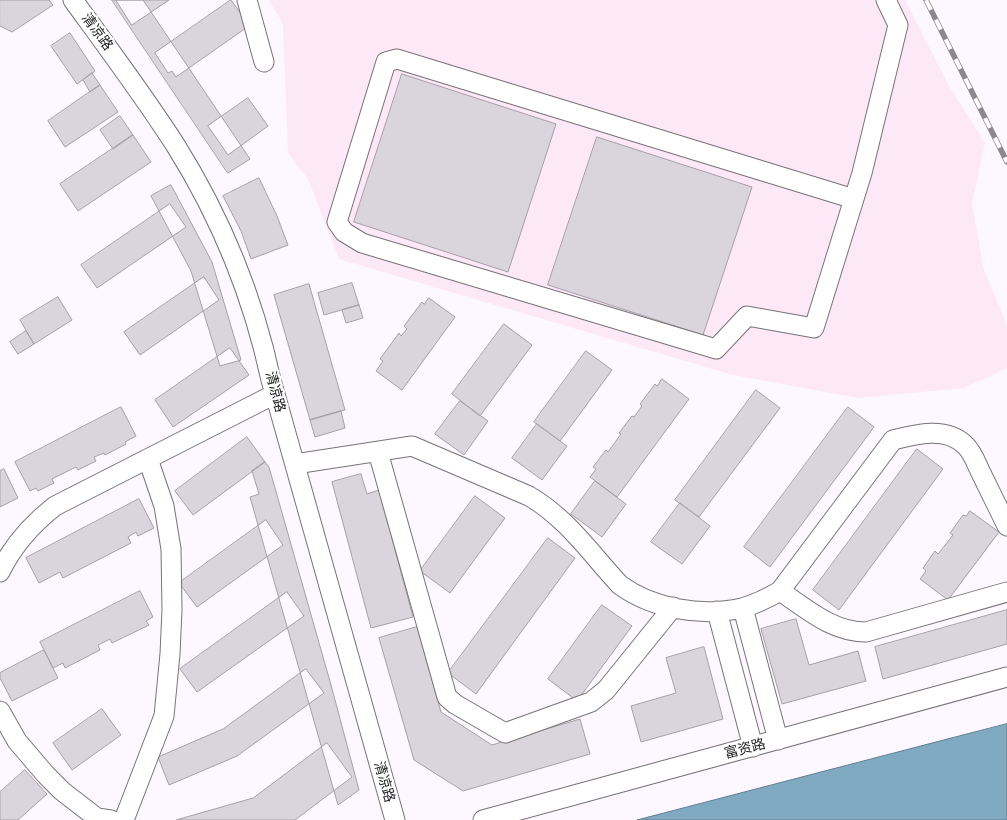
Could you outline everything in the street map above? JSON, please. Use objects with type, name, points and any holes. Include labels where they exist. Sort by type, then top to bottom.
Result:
[{"type":"street","name":"清凉路","points":[[74,0],[158,118],[193,175],[227,241],[248,295],[264,346],[295,464],[395,820]]},
{"type":"street","points":[[247,0],[264,62]]},
{"type":"street","points":[[854,199],[397,59],[386,62],[337,222],[344,232],[362,243],[716,349],[747,316],[814,328],[854,199],[862,173],[898,25],[886,0]]},
{"type":"street","points":[[0,572],[14,547],[26,532],[55,506],[276,394]]},
{"type":"street","points":[[295,464],[412,446],[529,496],[540,503],[559,518],[607,568],[620,585],[643,598],[673,607],[717,611],[743,608],[756,604],[780,591],[892,440],[913,434],[946,434],[968,447],[1007,526]]},
{"type":"street","points":[[378,452],[447,697],[455,704],[505,732],[591,702],[606,690],[673,607]]},
{"type":"street","points":[[124,820],[164,716],[170,654],[172,610],[170,540],[164,506],[148,459]]},
{"type":"street","points":[[780,591],[828,623],[846,631],[856,632],[866,632],[1007,592]]},
{"type":"street","points":[[743,608],[778,740]]},
{"type":"street","points":[[717,611],[753,747]]},
{"type":"street","name":"富资路","points":[[483,820],[1007,677]]},
{"type":"street","points":[[0,711],[17,741],[46,776],[97,818],[111,820]]},
{"type":"shaded area","points":[[269,0],[905,0],[949,86],[985,143],[972,203],[984,270],[1007,325],[1007,368],[964,388],[858,398],[733,375],[339,259],[308,179],[288,153],[283,24]]},
{"type":"water","points":[[1007,724],[1007,820],[637,820],[959,736]]},
{"type":"building","points":[[0,0],[49,0],[53,5],[12,32],[0,26]]},
{"type":"building","points":[[112,0],[143,0],[250,159],[228,173]]},
{"type":"building","points":[[116,0],[169,0],[132,25]]},
{"type":"building","points":[[231,0],[245,19],[242,22],[246,28],[176,77],[172,71],[168,73],[155,53]]},
{"type":"building","points":[[70,33],[95,71],[77,84],[51,46]]},
{"type":"building","points":[[92,73],[100,85],[90,92],[83,80]]},
{"type":"building","points":[[402,74],[556,124],[508,272],[354,222]]},
{"type":"building","points":[[100,85],[118,112],[65,147],[48,121]]},
{"type":"building","points":[[248,98],[268,126],[228,155],[208,126]]},
{"type":"building","points":[[120,116],[133,135],[113,149],[100,130]]},
{"type":"building","points":[[133,135],[151,162],[78,211],[60,184]]},
{"type":"building","points":[[597,137],[752,187],[703,335],[548,285]]},
{"type":"building","points":[[259,178],[288,245],[251,259],[241,231],[223,196]]},
{"type":"building","points":[[171,185],[212,262],[241,360],[220,366],[191,271],[151,196]]},
{"type":"building","points":[[170,204],[186,227],[97,288],[81,265]]},
{"type":"building","points":[[204,277],[219,300],[140,355],[124,332]]},
{"type":"building","points":[[352,283],[359,305],[324,315],[318,293]]},
{"type":"building","points":[[309,284],[345,410],[310,420],[274,295]]},
{"type":"building","points":[[58,297],[72,320],[34,344],[20,320]]},
{"type":"building","points":[[429,298],[455,317],[402,390],[376,371],[383,361],[380,359],[399,333],[401,336],[407,329],[404,326],[422,302],[424,304]]},
{"type":"building","points":[[359,305],[363,318],[346,323],[342,310]]},
{"type":"building","points":[[504,324],[532,345],[480,416],[452,394]]},
{"type":"building","points":[[26,331],[34,344],[18,354],[10,342]]},
{"type":"building","points":[[230,348],[249,375],[173,427],[155,400]]},
{"type":"building","points":[[586,351],[612,370],[560,441],[534,422]]},
{"type":"building","points":[[662,379],[689,399],[617,497],[590,477],[596,469],[593,467],[606,450],[608,452],[621,434],[619,433],[642,406],[640,404],[655,384],[657,386]]},
{"type":"building","points":[[756,390],[780,408],[699,517],[675,500]]},
{"type":"building","points":[[460,401],[488,421],[464,455],[435,434]]},
{"type":"building","points":[[121,407],[136,436],[125,442],[126,444],[105,455],[104,453],[94,457],[96,461],[78,470],[76,467],[52,479],[54,483],[38,491],[36,488],[30,491],[15,462]]},
{"type":"building","points":[[848,407],[874,427],[770,567],[744,547]]},
{"type":"building","points":[[341,411],[345,428],[315,437],[310,420]]},
{"type":"building","points":[[537,424],[567,446],[542,480],[512,458]]},
{"type":"building","points":[[247,437],[265,462],[193,515],[175,491]]},
{"type":"building","points":[[917,449],[943,469],[839,610],[813,590]]},
{"type":"building","points":[[265,462],[269,467],[359,790],[338,805],[250,497],[259,494],[252,471]]},
{"type":"building","points":[[4,469],[18,498],[0,507],[0,471]]},
{"type":"building","points":[[361,474],[367,494],[379,490],[413,617],[371,628],[332,482]]},
{"type":"building","points":[[595,481],[626,504],[602,537],[571,514]]},
{"type":"building","points":[[475,496],[505,518],[450,593],[420,571]]},
{"type":"building","points":[[139,499],[154,528],[138,536],[136,532],[128,537],[131,543],[63,578],[60,572],[39,583],[26,558]]},
{"type":"building","points":[[680,503],[710,526],[682,564],[651,542]]},
{"type":"building","points":[[970,511],[999,532],[948,600],[920,579],[926,571],[923,568],[935,551],[938,554],[953,535],[950,533],[963,515],[966,516]]},
{"type":"building","points":[[266,520],[283,545],[197,607],[179,583]]},
{"type":"building","points":[[548,538],[575,558],[476,694],[448,673]]},
{"type":"building","points":[[140,591],[153,617],[146,621],[149,625],[112,643],[110,639],[98,645],[100,650],[65,668],[63,663],[53,668],[40,642]]},
{"type":"building","points":[[287,592],[304,616],[197,692],[180,669]]},
{"type":"building","points":[[602,605],[632,626],[577,701],[548,679]]},
{"type":"building","points":[[1007,610],[1007,644],[883,679],[875,647]]},
{"type":"building","points":[[796,619],[809,665],[858,651],[866,681],[782,704],[761,629]]},
{"type":"building","points":[[417,627],[441,712],[492,745],[580,719],[590,754],[463,791],[414,760],[379,638]]},
{"type":"building","points":[[704,647],[723,719],[641,742],[631,706],[676,693],[666,658]]},
{"type":"building","points":[[44,650],[58,678],[12,701],[0,678],[0,673]]},
{"type":"building","points":[[306,669],[324,693],[237,756],[169,785],[158,757],[223,729]]},
{"type":"building","points":[[102,709],[121,735],[72,770],[53,743]]},
{"type":"building","points":[[327,743],[352,777],[295,820],[176,820],[253,798]]},
{"type":"building","points":[[25,770],[47,794],[18,820],[0,820],[0,792]]},
{"type":"railway","points":[[926,0],[1007,162]]}]
